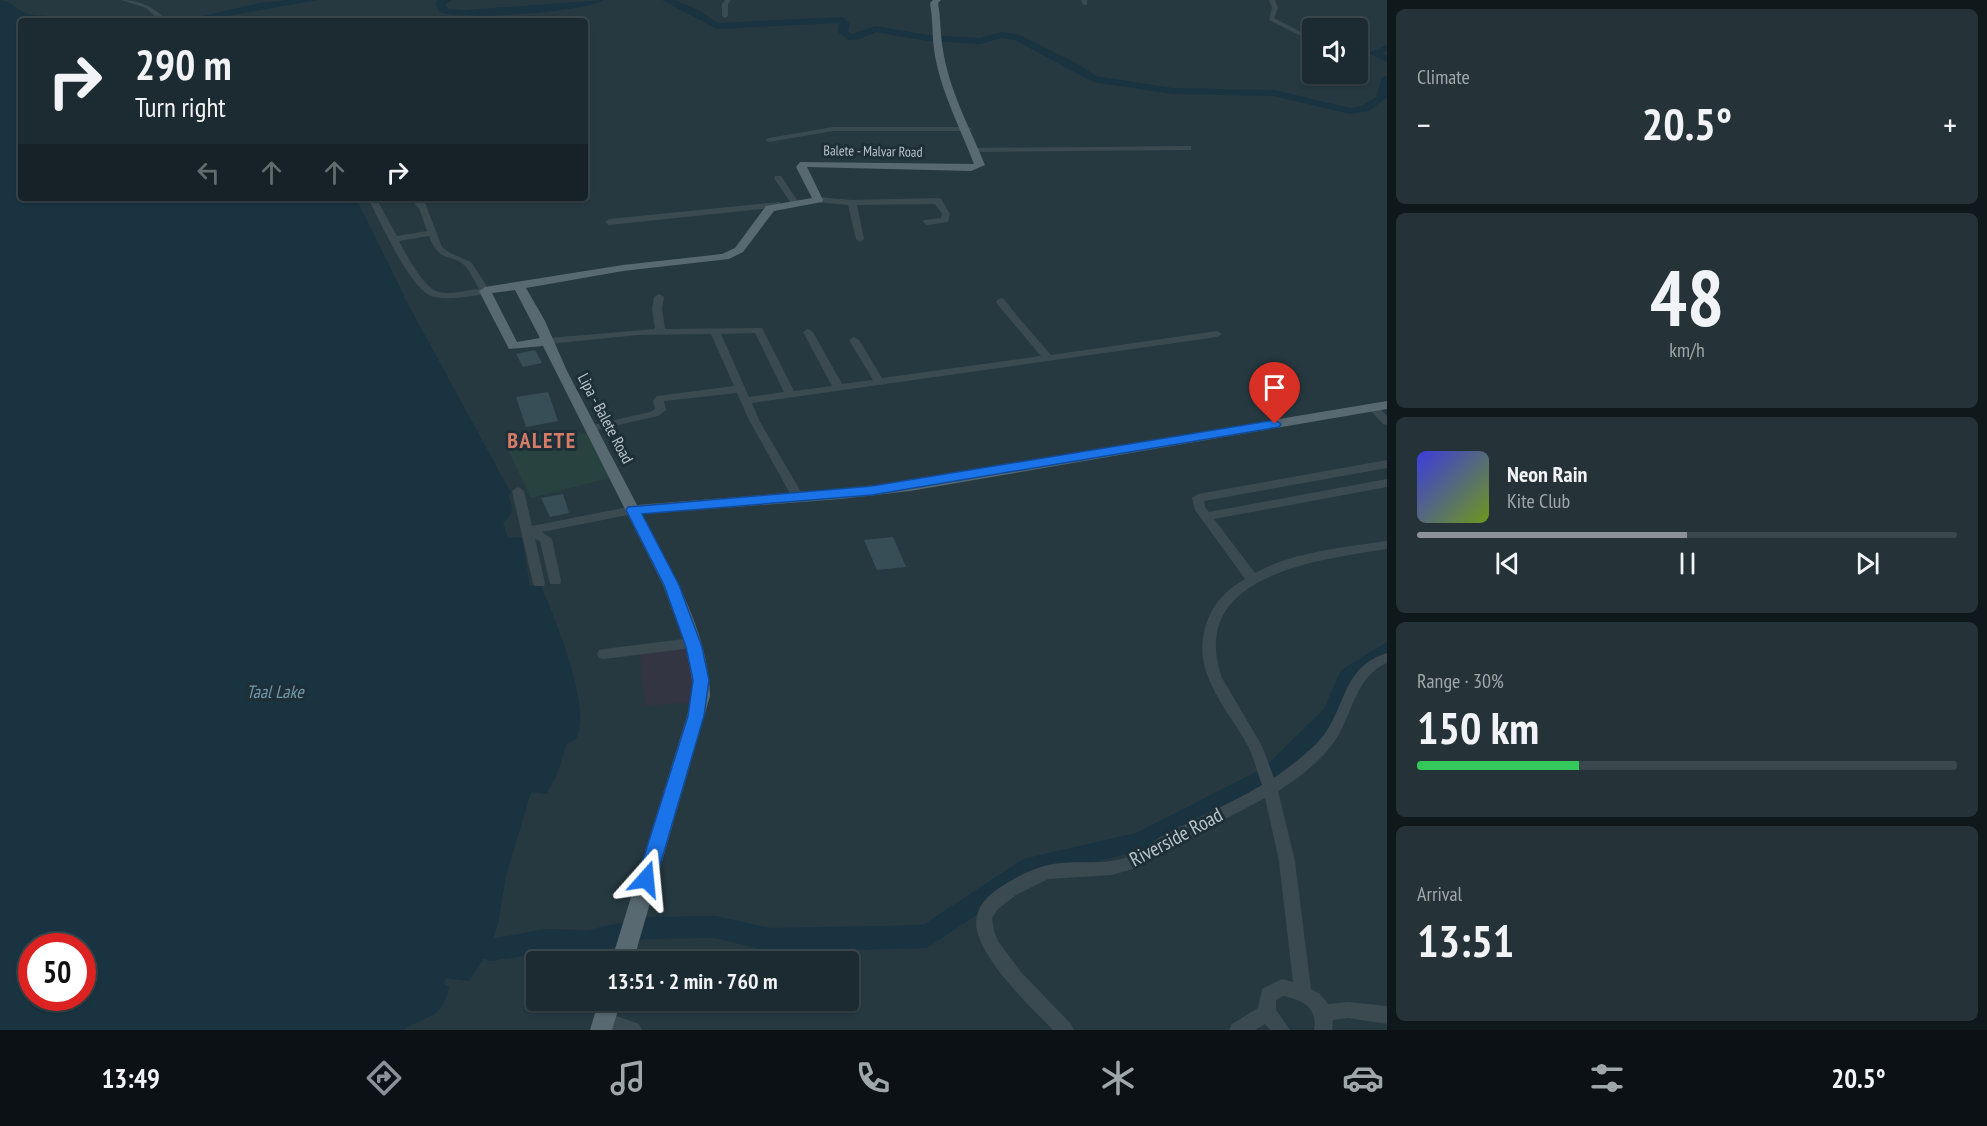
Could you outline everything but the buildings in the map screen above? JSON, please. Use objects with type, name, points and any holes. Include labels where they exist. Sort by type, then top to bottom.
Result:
[{"type":"main road","points":[[937,0],[934,3],[938,27],[937,39],[946,79],[976,150]]},
{"type":"main road","name":"Balete - Malvar Road","points":[[818,200],[802,165],[971,168],[980,165],[976,150]]},
{"type":"main road","points":[[518,285],[549,341],[513,346],[485,291],[518,285],[622,268],[724,257],[739,250],[761,217],[770,208],[818,200]]},
{"type":"main road","name":"Lipa - Balete Road","points":[[549,341],[561,371],[662,562],[692,643],[701,680],[701,696],[625,951]]},
{"type":"main road","points":[[633,510],[910,486],[1387,405]]},
{"type":"street","points":[[124,0],[148,7],[161,18]]},
{"type":"street","points":[[725,16],[725,3],[728,0]]},
{"type":"street","points":[[1272,0],[1275,8],[1271,18],[1301,34]]},
{"type":"street","points":[[769,140],[833,129],[968,129]]},
{"type":"street","points":[[976,150],[1188,148]]},
{"type":"street","points":[[778,178],[795,203]]},
{"type":"street","points":[[818,200],[852,203],[938,201],[946,214],[945,220],[927,222]]},
{"type":"street","points":[[374,201],[411,271],[432,293],[450,295],[485,291],[468,264],[447,255],[438,248],[422,205]]},
{"type":"street","points":[[852,203],[860,239]]},
{"type":"street","points":[[609,222],[779,205]]},
{"type":"street","points":[[394,239],[433,233]]},
{"type":"street","points":[[659,297],[657,309],[661,332]]},
{"type":"street","points":[[1001,301],[1005,310],[1023,327],[1048,358]]},
{"type":"street","points":[[549,341],[661,332],[716,333],[758,330],[790,395]]},
{"type":"street","points":[[808,332],[839,389]]},
{"type":"street","points":[[716,333],[740,389],[798,497]]},
{"type":"street","points":[[746,401],[1217,334]]},
{"type":"street","points":[[854,340],[880,383]]},
{"type":"street","points":[[592,428],[654,414],[661,410],[658,401],[661,398],[740,389]]},
{"type":"street","points":[[1372,406],[1387,422]]},
{"type":"street","points":[[1252,579],[1199,507],[1198,498],[1387,464]]},
{"type":"street","points":[[1206,516],[1387,483]]},
{"type":"street","points":[[518,492],[539,583]]},
{"type":"street","points":[[528,529],[633,510]]},
{"type":"street","points":[[528,529],[546,539],[555,581]]},
{"type":"street","points":[[1303,992],[1290,881],[1270,788],[1257,750],[1211,668],[1207,645],[1211,623],[1223,600],[1252,579],[1301,561],[1387,544]]},
{"type":"street","points":[[604,654],[692,643]]},
{"type":"street","name":"Riverside Road","points":[[1065,1030],[991,946],[984,918],[988,907],[1004,893],[1047,873],[1101,870],[1133,863],[1156,847],[1270,788],[1317,753],[1331,735],[1360,679],[1369,668],[1387,658]]},
{"type":"street","points":[[1281,1030],[1267,1012],[1268,995],[1282,987],[1303,992],[1316,1001],[1323,1022],[1348,1010],[1387,1014]]},
{"type":"street","points":[[1238,1030],[1267,1012]]},
{"type":"street","points":[[605,1017],[633,1030]]},
{"type":"shaded area","points":[[690,648],[697,702],[645,706],[640,652]]},
{"type":"green space","points":[[552,431],[572,436],[587,433],[610,478],[531,498],[505,444]]},
{"type":"water","name":"Taal Lake","points":[[0,0],[7,1],[26,13],[58,18],[18,18],[18,201],[357,201],[409,306],[511,493],[508,494],[512,506],[511,512],[503,522],[508,538],[522,537],[530,586],[540,584],[554,617],[576,686],[580,708],[580,727],[575,740],[567,743],[557,774],[547,794],[531,792],[506,876],[498,924],[490,949],[469,981],[446,978],[444,983],[449,987],[442,1006],[431,1016],[403,1030],[0,1030]]},
{"type":"waterway","points":[[201,18],[259,6],[312,0]]},
{"type":"waterway","points":[[447,0],[440,3],[442,10],[447,12],[504,12],[599,0]]},
{"type":"waterway","points":[[667,0],[695,12],[717,26],[842,20],[845,24],[843,32],[849,37],[857,37],[876,29],[927,38],[980,41],[1001,35],[1017,37],[1074,66],[1093,79],[1172,91],[1274,93],[1350,111],[1365,109],[1381,99],[1387,78]]},
{"type":"waterway","points":[[1387,48],[1373,53],[1387,59]]},
{"type":"waterway","points":[[1277,769],[1333,714],[1348,676],[1387,649]]},
{"type":"waterway","points":[[490,949],[545,941],[588,942],[646,928],[715,927],[771,940],[927,936],[1031,866],[1141,842],[1256,781]]},
{"type":"tunnel","points":[[419,201],[422,205]]},
{"type":"district","name":"BALETE","points":[[542,440]]},
{"type":"route","points":[[646,879],[696,716],[701,696],[701,680],[694,647],[662,562],[633,510],[841,494],[910,486],[1275,424]]}]
